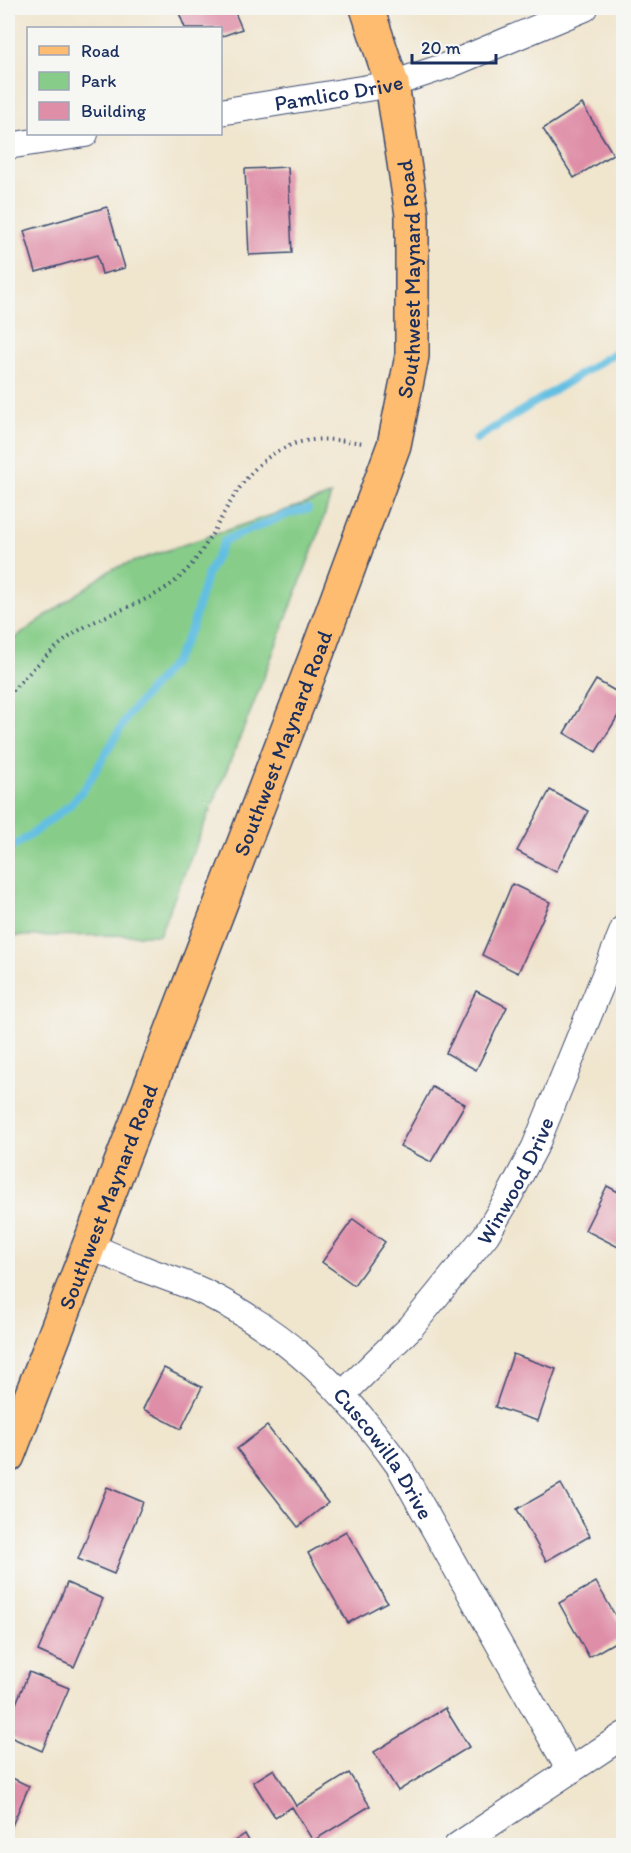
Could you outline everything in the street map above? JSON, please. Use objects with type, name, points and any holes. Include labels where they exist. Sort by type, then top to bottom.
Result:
[{"type":"main road","name":"Southwest Maynard Road","points":[[8,1456],[312,667],[394,445],[412,356],[412,214],[392,84],[367,8]]},
{"type":"street","name":"Pamlico Drive","points":[[222,111],[392,84],[449,65],[585,8]]},
{"type":"street","points":[[8,146],[79,135]]},
{"type":"street","name":"Winwood Drive","points":[[343,1394],[411,1327],[486,1234],[507,1200],[535,1148],[624,928]]},
{"type":"street","name":"Cuscowilla Drive","points":[[90,1246],[202,1291],[235,1309],[275,1333],[343,1394],[399,1466],[570,1771]]},
{"type":"street","points":[[457,1845],[624,1735]]},
{"type":"path","points":[[8,695],[60,643],[90,624],[154,596],[180,577],[202,550],[226,507],[256,468],[284,448],[319,438],[394,445]]},
{"type":"green space","points":[[331,495],[316,541],[252,708],[159,935],[8,936],[8,643],[112,569]]},
{"type":"building","points":[[177,8],[233,8],[242,29],[222,36],[222,27],[185,27]]},
{"type":"building","points":[[582,104],[613,154],[574,178],[543,129]]},
{"type":"building","points":[[288,167],[292,253],[249,255],[245,169]]},
{"type":"building","points":[[107,207],[125,268],[102,274],[97,255],[36,272],[24,231]]},
{"type":"building","points":[[596,680],[624,696],[624,706],[596,752],[564,733]]},
{"type":"building","points":[[550,790],[588,811],[556,872],[517,851]]},
{"type":"building","points":[[512,884],[550,902],[518,973],[482,955]]},
{"type":"building","points":[[476,991],[507,1007],[476,1070],[446,1053]]},
{"type":"building","points":[[432,1087],[465,1104],[431,1162],[400,1146]]},
{"type":"building","points":[[607,1186],[624,1195],[624,1250],[585,1230]]},
{"type":"building","points":[[353,1219],[385,1242],[354,1285],[322,1262]]},
{"type":"building","points":[[513,1354],[556,1369],[538,1421],[495,1407]]},
{"type":"building","points":[[164,1368],[202,1387],[181,1429],[143,1409]]},
{"type":"building","points":[[267,1426],[328,1503],[298,1527],[237,1449]]},
{"type":"building","points":[[561,1484],[590,1536],[546,1561],[517,1509]]},
{"type":"building","points":[[107,1487],[143,1502],[114,1574],[78,1559]]},
{"type":"building","points":[[346,1531],[387,1602],[348,1623],[308,1553]]},
{"type":"building","points":[[596,1582],[624,1631],[624,1637],[589,1657],[559,1603]]},
{"type":"building","points":[[67,1583],[103,1599],[74,1667],[38,1651]]},
{"type":"building","points":[[29,1672],[69,1688],[42,1751],[8,1736],[8,1723]]},
{"type":"building","points":[[445,1708],[469,1747],[398,1791],[374,1752]]},
{"type":"building","points":[[274,1769],[296,1806],[349,1773],[370,1806],[313,1841],[292,1807],[275,1817],[253,1782]]},
{"type":"building","points":[[8,1776],[29,1786],[8,1835]]},
{"type":"building","points":[[245,1834],[252,1846],[227,1846]]},
{"type":"waterway","points":[[476,439],[624,347]]},
{"type":"waterway","points":[[8,850],[70,805],[87,785],[129,714],[175,661],[192,627],[207,575],[225,540],[291,513],[308,509]]}]
